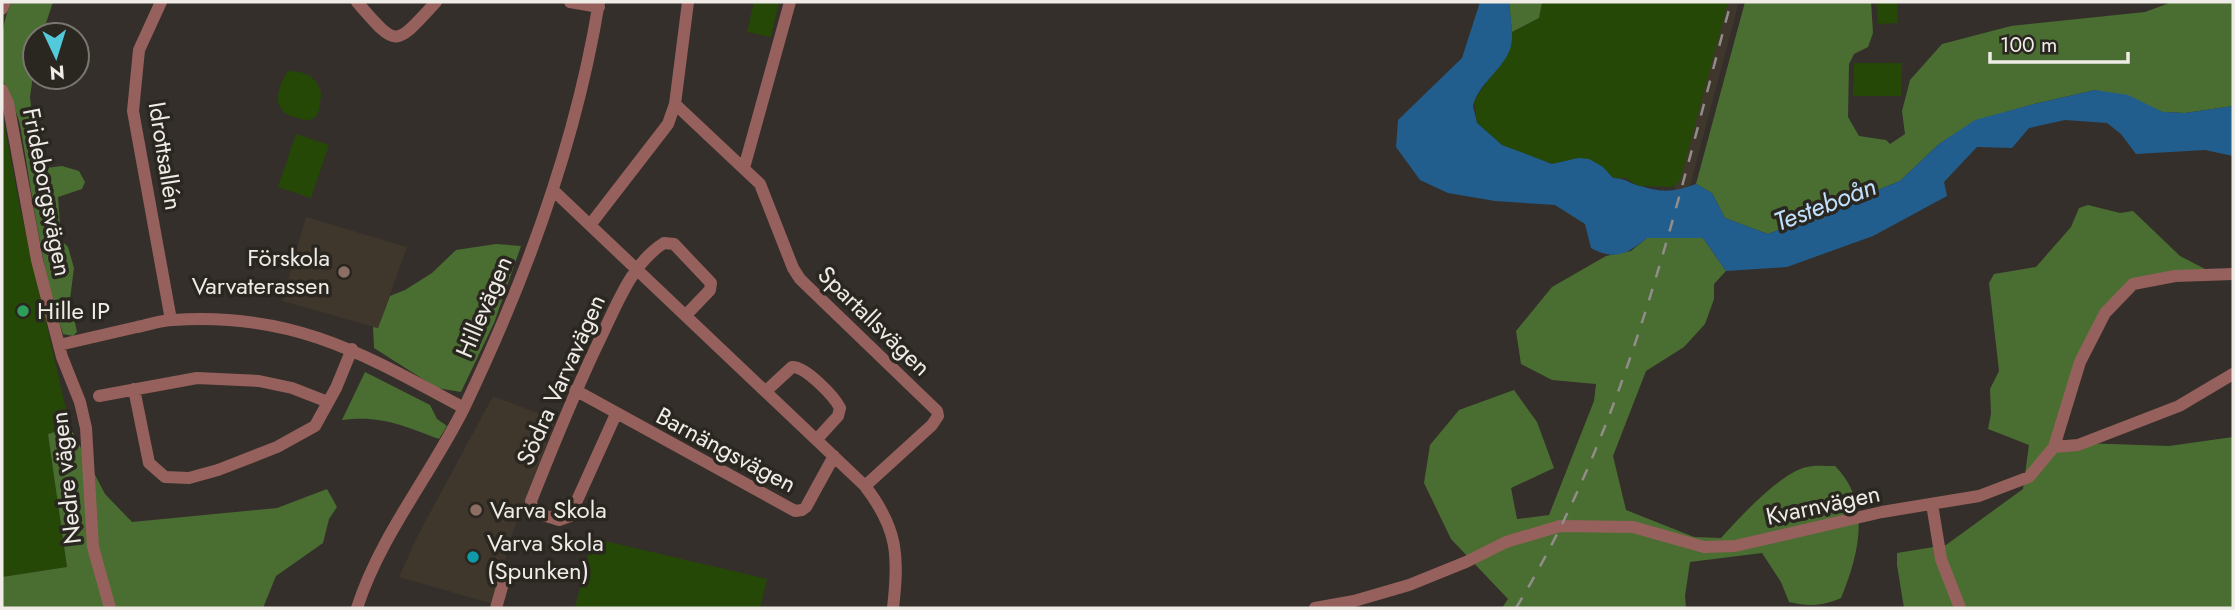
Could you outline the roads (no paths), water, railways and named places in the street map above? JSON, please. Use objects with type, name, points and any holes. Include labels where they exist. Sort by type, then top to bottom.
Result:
[{"type":"street","points":[[2,9],[5,2]]},
{"type":"street","name":"Idrottsallén","points":[[161,2],[139,50],[134,111],[171,320]]},
{"type":"street","points":[[357,2],[385,34],[394,37],[402,36],[436,2]]},
{"type":"street","points":[[570,2],[599,5]]},
{"type":"street","points":[[590,225],[668,124],[675,104],[688,2]]},
{"type":"street","points":[[675,104],[744,168],[790,2]]},
{"type":"street","name":"Hillevägen","points":[[357,608],[379,554],[464,408],[554,191],[570,137],[599,5]]},
{"type":"street","name":"Frideborgsvägen","points":[[2,90],[8,103],[37,260],[59,345]]},
{"type":"street","name":"Spartallsvägen","points":[[744,168],[760,184],[793,268],[800,279],[937,411],[938,416],[932,425],[865,486]]},
{"type":"street","points":[[554,191],[865,486],[883,510],[894,544],[896,568],[893,608]]},
{"type":"street","name":"Södra Varvavägen","points":[[616,414],[570,516],[556,519],[532,511],[531,501],[575,390],[619,301],[638,269],[662,244],[669,242],[711,283],[710,290],[686,315]]},
{"type":"street","name":"Kvarnvägen","points":[[1315,608],[1354,601],[1409,585],[1506,542],[1560,526],[1633,527],[1704,547],[1735,546],[1797,530],[1979,496],[2029,477],[2053,447],[2080,362],[2105,313],[2133,284],[2175,276],[2233,274]]},
{"type":"street","points":[[59,345],[171,320],[234,319],[270,324],[304,332],[352,349],[464,408]]},
{"type":"street","name":"Nedre vägen","points":[[59,345],[80,402],[86,428],[93,547],[110,608]]},
{"type":"street","points":[[134,389],[149,463],[165,477],[189,478],[277,447],[315,426],[352,349]]},
{"type":"street","points":[[766,391],[792,367],[798,366],[805,371],[840,408],[838,416],[817,439]]},
{"type":"street","points":[[2053,447],[2078,445],[2179,406],[2233,374]]},
{"type":"street","points":[[99,396],[197,378],[259,381],[292,388],[328,402]]},
{"type":"street","name":"Barnängsvägen","points":[[575,390],[795,511],[806,507],[834,456]]},
{"type":"street","points":[[1932,504],[1941,559],[1960,608]]},
{"type":"street","points":[[496,608],[504,580]]},
{"type":"water","points":[[1480,2],[1509,2],[1511,46],[1503,62],[1480,90],[1473,106],[1477,123],[1502,145],[1552,164],[1578,158],[1589,159],[1603,167],[1613,178],[1655,190],[1675,190],[1696,184],[1712,193],[1725,218],[1768,234],[1900,181],[1939,144],[1975,120],[2095,90],[2128,95],[2163,112],[2185,113],[2233,106],[2233,156],[2205,150],[2136,154],[2121,134],[2107,123],[2065,120],[2029,128],[2012,148],[1977,147],[1944,182],[1947,196],[1873,236],[1787,267],[1726,271],[1703,238],[1647,238],[1627,252],[1607,254],[1591,248],[1585,224],[1555,205],[1495,201],[1448,193],[1420,180],[1396,147],[1398,120],[1462,58]]},
{"type":"railway","points":[[1516,608],[1555,537],[1619,390],[1668,236],[1731,2]]},
{"type":"place","name":"Förskola Varvaterassen","points":[[344,272]]},
{"type":"place","name":"Hille IP","points":[[23,311]]},
{"type":"place","name":"Varva Skola","points":[[476,510]]},
{"type":"place","name":"Varva Skola (Spunken)","points":[[473,557]]},
{"type":"water label","name":"Testeboån","points":[[1825,204]]}]
